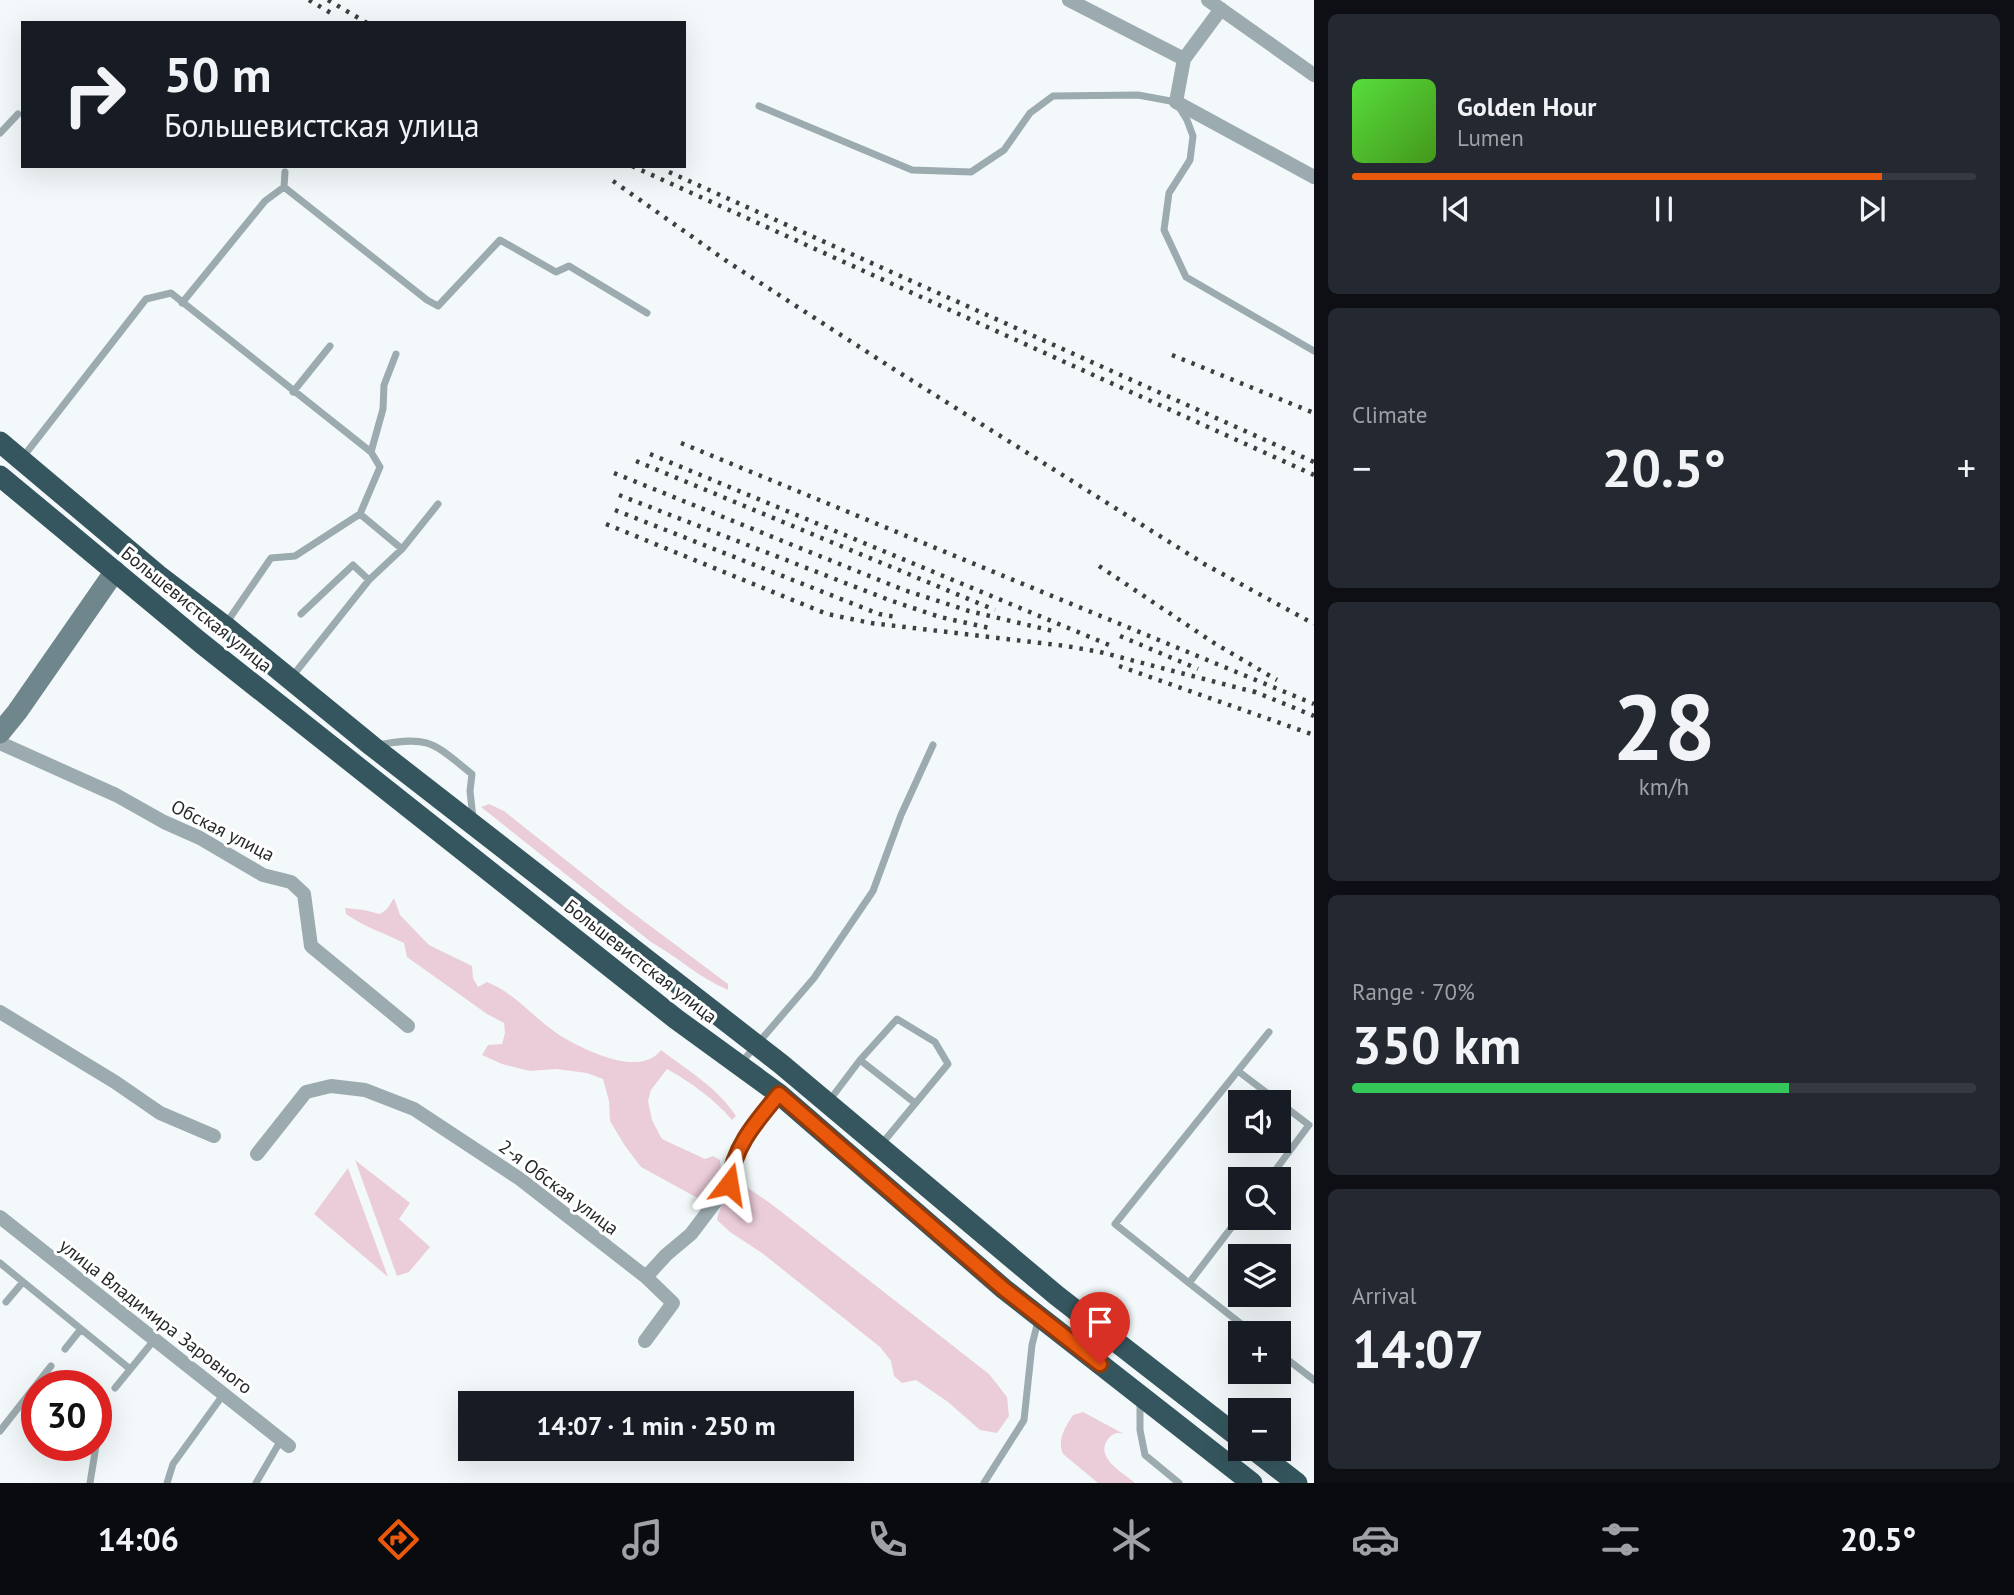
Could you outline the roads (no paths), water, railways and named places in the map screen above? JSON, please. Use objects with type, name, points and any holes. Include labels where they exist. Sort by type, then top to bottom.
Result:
[{"type":"highway","name":"Большевистская улица","points":[[0,442],[158,575],[372,746],[757,1045],[1056,1295],[1228,1429]]},
{"type":"highway","name":"Большевистская улица","points":[[0,476],[201,643],[739,1067],[779,1094],[1004,1289],[1252,1483]]},
{"type":"highway","points":[[1269,1461],[1297,1483]]},
{"type":"street","points":[[1069,0],[1184,59]]},
{"type":"street","points":[[1208,0],[1314,75]]},
{"type":"street","points":[[1221,9],[1184,59],[1176,102],[1314,177]]},
{"type":"street","points":[[0,733],[115,571]]},
{"type":"street","name":"Обская улица","points":[[0,743],[116,795],[164,822],[203,834],[263,875],[291,882],[304,894],[311,946],[408,1026]]},
{"type":"street","points":[[0,1012],[104,1075],[160,1113],[214,1136]]},
{"type":"street","name":"2-я Обская улица","points":[[257,1154],[306,1093],[331,1086],[365,1090],[414,1109],[510,1172],[646,1277],[673,1303],[645,1341]]},
{"type":"street","points":[[646,1277],[691,1234],[729,1184],[732,1164],[740,1146],[779,1094]]},
{"type":"street","name":"улица Владимира Заровного","points":[[0,1217],[285,1443]]},
{"type":"lane","points":[[759,106],[912,170],[971,172],[1004,150],[1030,113],[1053,96],[1138,95],[1176,102],[1194,136],[1190,160],[1169,193],[1164,230],[1186,277],[1314,351]]},
{"type":"lane","points":[[0,133],[18,114]]},
{"type":"lane","points":[[182,303],[265,201],[284,187],[285,172]]},
{"type":"lane","points":[[284,187],[426,300],[438,306],[500,240],[556,272],[569,266],[647,313]]},
{"type":"lane","points":[[20,460],[146,299],[171,293],[371,452],[380,467],[360,514],[295,556],[271,558],[225,626]]},
{"type":"lane","points":[[293,392],[330,346]]},
{"type":"lane","points":[[371,452],[383,409],[383,385],[396,354]]},
{"type":"lane","points":[[290,679],[369,580],[402,549],[438,504]]},
{"type":"lane","points":[[360,514],[402,549]]},
{"type":"lane","points":[[301,614],[352,565],[369,580]]},
{"type":"lane","points":[[372,746],[409,739],[434,744],[472,774],[470,791],[474,826]]},
{"type":"lane","points":[[739,1067],[814,978],[873,891],[901,815],[933,745]]},
{"type":"lane","points":[[827,1103],[860,1060],[897,1019],[935,1042],[948,1065],[879,1146]]},
{"type":"lane","points":[[1237,1321],[1115,1224],[1269,1032]]},
{"type":"lane","points":[[860,1060],[915,1104]]},
{"type":"lane","points":[[1238,1071],[1312,1127],[1279,1167]]},
{"type":"lane","points":[[1189,1283],[1230,1230]]},
{"type":"lane","points":[[0,1263],[130,1369]]},
{"type":"lane","points":[[6,1303],[23,1282]]},
{"type":"lane","points":[[984,1483],[1024,1420],[1032,1345],[1039,1317]]},
{"type":"lane","points":[[65,1349],[81,1329]]},
{"type":"lane","points":[[115,1388],[155,1339]]},
{"type":"lane","points":[[1291,1362],[1314,1380]]},
{"type":"lane","points":[[48,1370],[51,1366]]},
{"type":"lane","points":[[167,1483],[173,1464],[224,1394]]},
{"type":"lane","points":[[1140,1395],[1140,1430],[1145,1455],[1179,1483]]},
{"type":"lane","points":[[0,1431],[21,1406]]},
{"type":"lane","points":[[256,1483],[285,1443]]},
{"type":"lane","points":[[90,1483],[93,1461]]},
{"type":"railway","points":[[309,0],[336,16]]},
{"type":"railway","points":[[328,0],[364,21]]},
{"type":"railway","points":[[636,168],[1314,475]]},
{"type":"railway","points":[[669,172],[1314,462]]},
{"type":"railway","points":[[613,181],[728,262],[892,368],[1206,565],[1314,624]]},
{"type":"railway","points":[[1172,355],[1314,413]]},
{"type":"railway","points":[[681,443],[1314,704]]},
{"type":"railway","points":[[650,454],[1114,647]]},
{"type":"railway","points":[[636,461],[995,610]]},
{"type":"railway","points":[[614,473],[904,590],[969,611],[1057,632]]},
{"type":"railway","points":[[619,495],[889,600],[940,617],[994,629]]},
{"type":"railway","points":[[615,510],[879,614],[896,617]]},
{"type":"railway","points":[[606,524],[827,614],[871,623],[1100,652],[1262,694]]},
{"type":"railway","points":[[1099,566],[1214,643],[1277,680]]},
{"type":"railway","points":[[1120,636],[1198,669]]},
{"type":"railway","points":[[1119,666],[1314,735]]},
{"type":"railway","points":[[1253,691],[1314,716]]}]
